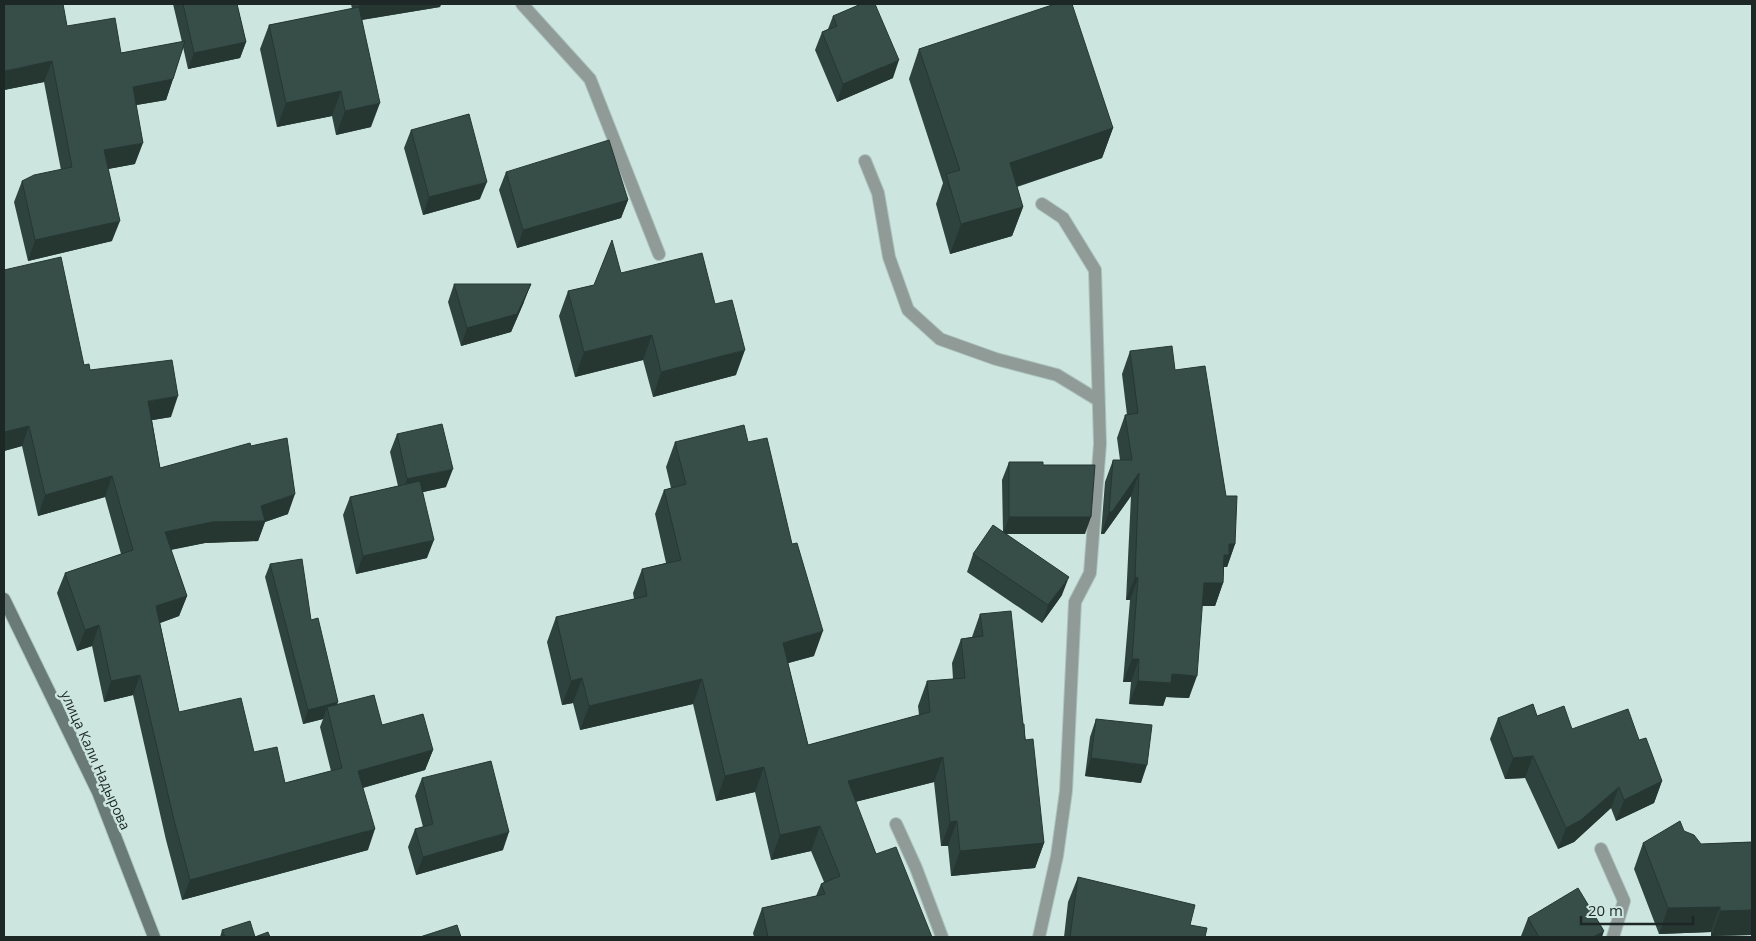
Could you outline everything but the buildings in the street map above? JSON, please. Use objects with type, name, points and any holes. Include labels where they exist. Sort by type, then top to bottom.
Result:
[{"type":"street","points":[[522,4],[590,79],[659,254]]},
{"type":"street","points":[[865,161],[878,193],[889,257],[908,310],[940,339],[996,358],[1056,375],[1098,400]]},
{"type":"street","points":[[1039,937],[1057,856],[1066,791],[1075,602],[1090,573],[1100,444],[1095,270],[1063,218],[1042,204]]},
{"type":"street","name":"улица Кали Надырова","points":[[4,598],[98,792],[154,937]]},
{"type":"street","points":[[896,824],[916,868],[942,937]]},
{"type":"street","points":[[1601,849],[1624,901],[1613,937]]}]
